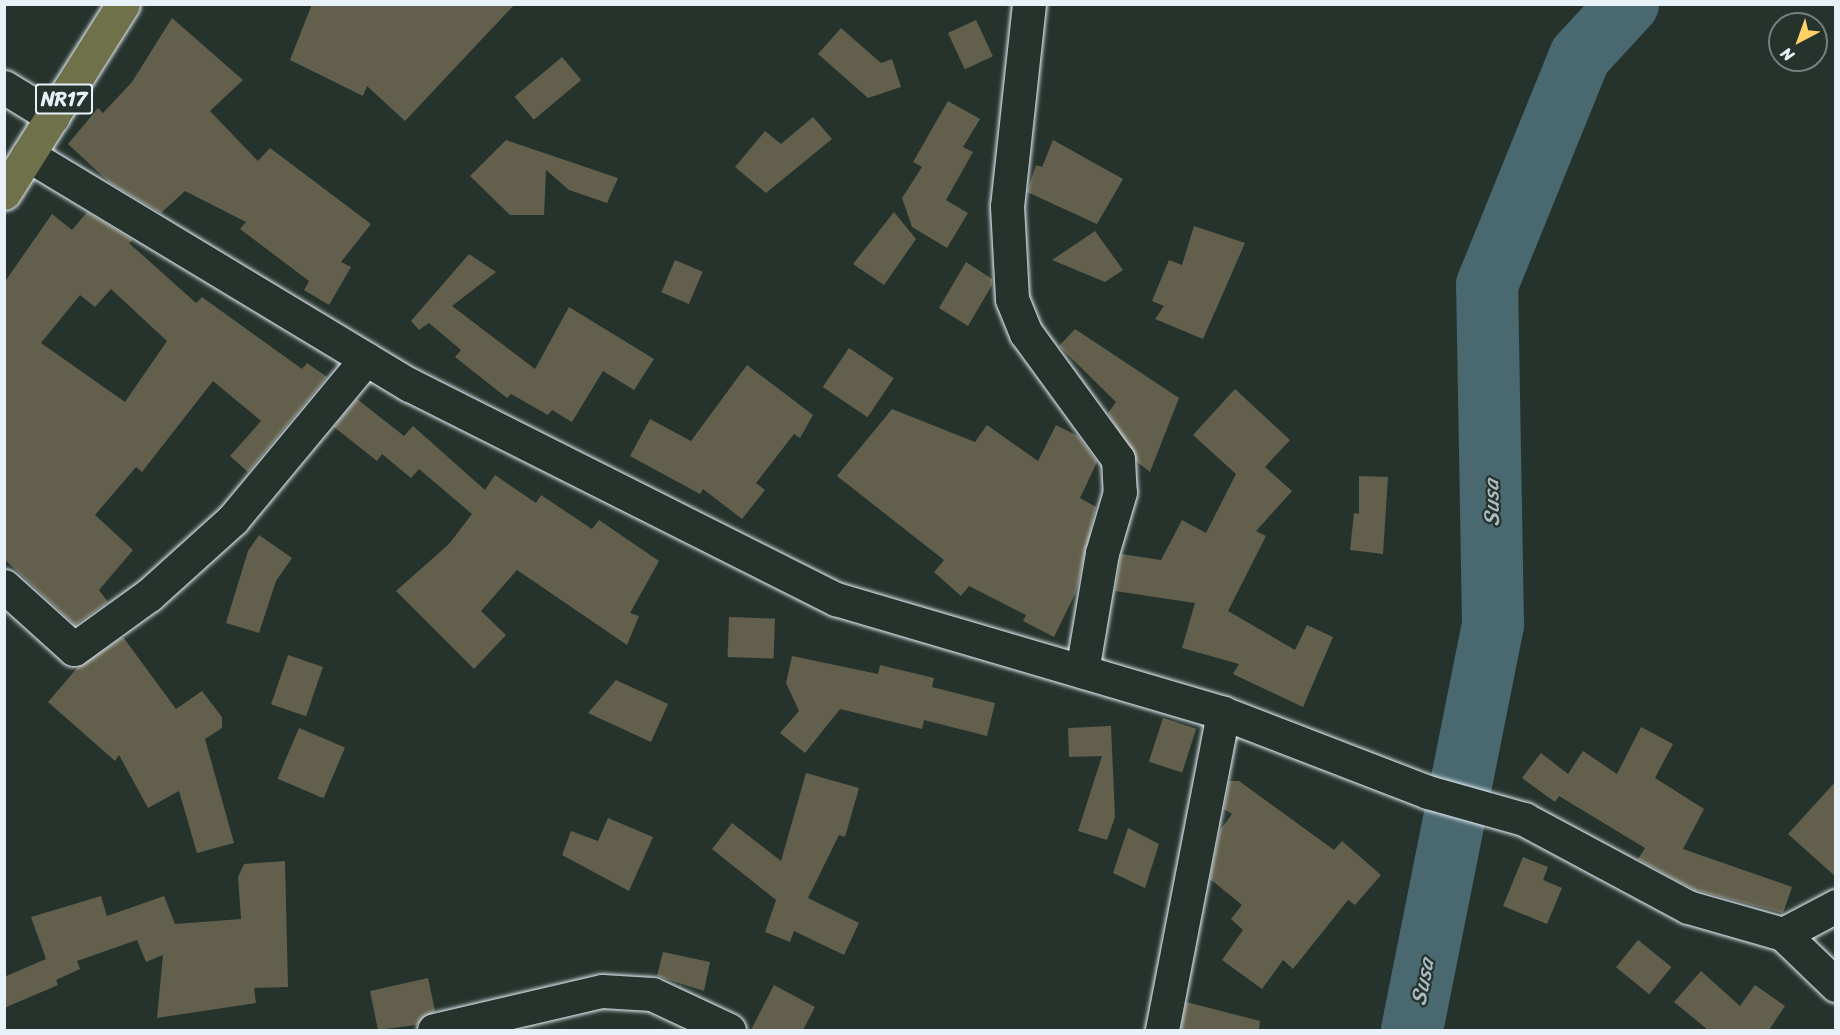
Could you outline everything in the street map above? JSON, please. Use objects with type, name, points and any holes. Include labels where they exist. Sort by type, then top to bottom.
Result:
[{"type":"main road","name":"NR17","points":[[4,193],[123,4]]},
{"type":"main road","points":[[1029,4],[1007,206],[1012,299],[1026,333],[1118,459],[1120,492],[1102,553],[1082,671]]},
{"type":"main road","points":[[4,87],[52,117]]},
{"type":"main road","points":[[28,155],[366,359],[792,580],[836,599],[1223,713],[1428,792],[1524,819],[1688,907],[1783,934],[1836,985]]},
{"type":"main road","points":[[4,586],[74,649],[148,595],[233,519],[366,359]]},
{"type":"main road","points":[[1162,1030],[1223,713]]},
{"type":"main road","points":[[1783,934],[1836,906]]},
{"type":"main road","points":[[434,1030],[602,991],[652,994],[729,1030]]},
{"type":"building","points":[[312,4],[515,4],[405,121],[367,86],[363,96],[290,60]]},
{"type":"building","points":[[172,18],[243,80],[210,111],[258,161],[270,148],[371,224],[341,262],[351,267],[329,305],[304,290],[309,281],[240,229],[246,222],[185,191],[161,213],[110,183],[68,144],[98,108],[103,113],[132,82]]},
{"type":"building","points":[[976,20],[993,56],[965,69],[948,33]]},
{"type":"building","points":[[841,28],[881,63],[892,59],[901,87],[868,98],[818,54]]},
{"type":"building","points":[[562,57],[581,80],[534,120],[515,97]]},
{"type":"building","points":[[948,101],[980,119],[963,147],[973,152],[946,200],[968,213],[947,248],[912,227],[902,198],[922,167],[913,162]]},
{"type":"building","points":[[813,117],[832,139],[766,193],[735,167],[765,131],[781,144]]},
{"type":"building","points":[[506,140],[618,178],[607,203],[569,190],[546,170],[544,215],[510,215],[470,176]]},
{"type":"building","points":[[1053,140],[1123,179],[1097,224],[1027,192],[1036,165],[1042,167]]},
{"type":"building","points":[[87,212],[133,240],[129,243],[196,303],[202,297],[302,369],[307,363],[327,377],[248,472],[230,456],[261,421],[213,381],[142,472],[136,467],[95,515],[133,550],[99,590],[108,602],[75,625],[4,559],[4,283],[52,214],[72,230]],"holes":[[[111,289],[167,341],[125,402],[41,343],[80,295],[95,307]]]},
{"type":"building","points":[[894,212],[916,239],[884,285],[853,264]]},
{"type":"building","points":[[1194,226],[1245,243],[1203,339],[1155,319],[1164,306],[1152,301],[1169,260],[1182,265]]},
{"type":"building","points":[[1095,231],[1123,270],[1105,282],[1052,260]]},
{"type":"building","points":[[469,254],[496,272],[452,306],[535,369],[569,307],[654,359],[634,390],[603,371],[572,422],[552,410],[548,415],[511,394],[507,398],[455,357],[461,350],[429,323],[419,330],[411,321]]},
{"type":"building","points":[[675,260],[703,272],[689,304],[661,292]]},
{"type":"building","points":[[966,262],[992,279],[992,285],[968,326],[939,308]]},
{"type":"building","points":[[1075,329],[1179,398],[1150,472],[1137,462],[1108,413],[1116,402],[1059,346]]},
{"type":"building","points":[[849,348],[894,378],[867,417],[823,387]]},
{"type":"building","points":[[747,365],[813,415],[800,438],[794,434],[756,483],[765,490],[742,519],[703,489],[700,494],[630,456],[650,419],[691,441]]},
{"type":"building","points":[[1235,389],[1290,440],[1265,467],[1292,491],[1256,531],[1266,536],[1228,611],[1295,650],[1307,625],[1333,637],[1303,707],[1233,674],[1239,664],[1182,648],[1195,603],[1115,591],[1121,554],[1161,560],[1182,520],[1206,533],[1236,474],[1193,435]]},
{"type":"building","points":[[357,399],[404,436],[413,426],[485,490],[495,475],[536,503],[541,495],[592,529],[599,520],[659,561],[630,613],[639,616],[627,645],[517,570],[481,611],[506,635],[474,669],[396,591],[449,544],[472,514],[419,469],[411,478],[382,454],[377,461],[334,427]]},
{"type":"building","points":[[892,409],[975,442],[987,425],[1038,461],[1056,425],[1078,436],[1097,462],[1080,498],[1096,507],[1076,592],[1054,637],[1023,621],[1026,615],[969,586],[961,596],[934,572],[944,560],[837,476]]},
{"type":"building","points":[[1359,476],[1388,477],[1383,554],[1350,550],[1354,513],[1359,514]]},
{"type":"building","points":[[259,535],[292,558],[276,581],[259,633],[226,623],[248,551]]},
{"type":"building","points":[[729,617],[775,619],[774,659],[728,657]]},
{"type":"building","points":[[123,637],[176,709],[202,691],[222,717],[222,728],[205,739],[234,843],[197,853],[179,791],[148,808],[119,755],[115,761],[48,702],[78,667]]},
{"type":"building","points":[[288,655],[323,667],[306,716],[271,704]]},
{"type":"building","points":[[792,656],[878,674],[880,665],[934,678],[932,687],[995,703],[987,736],[924,720],[922,729],[840,709],[805,753],[780,733],[799,711],[786,683]]},
{"type":"building","points":[[616,680],[668,704],[651,742],[588,713]]},
{"type":"building","points":[[1163,718],[1196,729],[1182,773],[1149,762]]},
{"type":"building","points":[[1111,726],[1115,817],[1107,840],[1078,831],[1102,756],[1069,757],[1068,728]]},
{"type":"building","points":[[1641,727],[1673,744],[1655,778],[1704,809],[1683,849],[1792,887],[1783,913],[1695,890],[1638,859],[1645,848],[1559,796],[1555,802],[1522,778],[1541,753],[1568,774],[1583,751],[1617,774]]},
{"type":"building","points":[[299,728],[345,748],[324,798],[278,779]]},
{"type":"building","points":[[806,773],[859,788],[845,837],[839,835],[808,898],[859,923],[844,955],[794,931],[790,942],[765,932],[776,900],[712,849],[732,823],[781,861]]},
{"type":"building","points":[[1229,781],[1239,781],[1334,850],[1342,841],[1381,875],[1355,905],[1348,900],[1293,969],[1283,960],[1262,989],[1222,960],[1243,930],[1231,919],[1242,905],[1210,879],[1220,830],[1232,814],[1224,809]]},
{"type":"building","points":[[1836,781],[1836,877],[1788,834]]},
{"type":"building","points":[[608,818],[653,837],[629,891],[562,855],[571,831],[598,841]]},
{"type":"building","points":[[1128,828],[1159,844],[1145,888],[1113,873]]},
{"type":"building","points":[[1523,857],[1548,867],[1543,880],[1562,888],[1547,924],[1503,906]]},
{"type":"building","points":[[285,861],[288,987],[254,988],[256,1003],[157,1018],[163,955],[146,962],[137,940],[77,961],[80,969],[56,980],[58,985],[4,1008],[4,977],[46,959],[31,917],[101,896],[107,916],[164,896],[175,924],[241,919],[238,877],[244,864]]},
{"type":"building","points":[[1638,940],[1671,967],[1649,994],[1616,967]]},
{"type":"building","points":[[663,952],[710,962],[704,991],[657,976]]},
{"type":"building","points":[[1701,971],[1740,1006],[1755,985],[1785,1006],[1769,1030],[1708,1030],[1674,1002]]},
{"type":"building","points":[[428,978],[435,1011],[416,1025],[378,1030],[370,991]]},
{"type":"building","points":[[774,985],[815,1007],[803,1030],[751,1030]]},
{"type":"building","points":[[1186,1002],[1260,1021],[1259,1030],[1181,1030]]},
{"type":"waterway","name":"Susa","points":[[1412,1030],[1493,624],[1487,285],[1580,56],[1628,4]]}]
